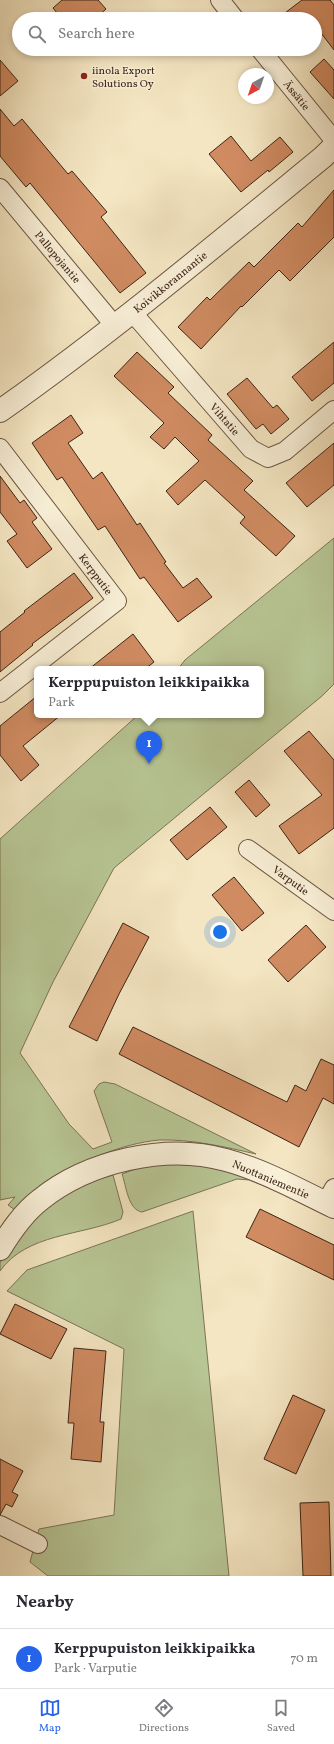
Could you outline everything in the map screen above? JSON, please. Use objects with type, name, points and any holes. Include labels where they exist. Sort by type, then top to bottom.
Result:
[{"type":"street","points":[[220,0],[229,12]]},
{"type":"street","name":"Ässätie","points":[[266,56],[334,140]]},
{"type":"street","name":"Koivikkorannantie","points":[[0,411],[116,326],[334,146]]},
{"type":"street","name":"Pallopojantie","points":[[0,188],[116,326]]},
{"type":"street","name":"Vihtatie","points":[[132,312],[251,449],[268,458],[284,452],[334,410]]},
{"type":"street","name":"Kerpputie","points":[[0,448],[117,601],[34,666]]},
{"type":"street","name":"Kerpputie","points":[[0,693],[34,666]]},
{"type":"street","name":"Varputie","points":[[248,848],[334,911]]},
{"type":"street","name":"Nuottaniementie","points":[[0,1249],[14,1226],[39,1201],[66,1181],[122,1161],[147,1156],[171,1154],[225,1159],[332,1200]]},
{"type":"street","points":[[0,1525],[38,1544]]},
{"type":"green space","points":[[334,538],[334,684],[322,696],[114,868],[53,982],[20,1053],[69,1124],[93,1149],[112,1142],[94,1091],[99,1084],[104,1082],[115,1084],[256,1154],[208,1144],[184,1141],[159,1140],[138,1143],[103,1154],[66,1170],[34,1190],[15,1210],[8,1205],[15,1197],[0,1200],[0,839],[135,718],[264,718],[264,666],[180,666],[185,660]]},
{"type":"green space","points":[[146,1165],[223,1166],[284,1194],[249,1180],[237,1179],[142,1212],[137,1210],[131,1202],[126,1190],[122,1174]]},
{"type":"green space","points":[[113,1175],[123,1212],[121,1219],[105,1225],[40,1242],[25,1249],[11,1259],[0,1271],[0,1263],[3,1257],[39,1213],[83,1183]]},
{"type":"green space","points":[[193,1211],[229,1576],[48,1576],[30,1562],[39,1529],[114,1515],[124,1349],[7,1291],[27,1270]]},
{"type":"building","points":[[62,0],[98,0],[106,9],[103,12],[56,12],[53,8]]},
{"type":"building","points":[[302,0],[330,0],[334,5],[334,50],[322,34],[322,12],[286,12]]},
{"type":"building","points":[[324,59],[334,70],[334,99],[310,72]]},
{"type":"building","points":[[0,60],[18,81],[0,96]]},
{"type":"building","points":[[0,109],[14,126],[22,119],[68,174],[72,171],[107,212],[101,217],[146,273],[120,293],[30,183],[26,187],[0,156]]},
{"type":"building","points":[[231,136],[251,161],[280,137],[293,152],[269,172],[268,170],[241,192],[209,154]]},
{"type":"building","points":[[334,190],[334,237],[290,281],[279,270],[242,307],[241,306],[201,349],[178,327],[207,297],[210,300],[249,262],[254,267],[298,223],[302,227]]},
{"type":"building","points":[[334,342],[334,383],[312,401],[292,377]]},
{"type":"building","points":[[137,352],[174,387],[168,393],[212,435],[208,440],[253,481],[244,490],[295,536],[276,556],[240,523],[245,517],[205,480],[178,505],[166,491],[199,461],[175,437],[164,449],[150,437],[164,423],[114,376]]},
{"type":"building","points":[[247,378],[273,408],[277,405],[289,419],[271,434],[263,424],[256,429],[227,394]]},
{"type":"building","points":[[71,415],[83,433],[68,443],[93,479],[102,472],[137,525],[140,523],[166,562],[164,563],[183,588],[197,578],[212,597],[178,622],[144,577],[140,579],[105,526],[98,530],[62,477],[57,480],[32,443]]},
{"type":"building","points":[[334,443],[334,485],[307,507],[286,483]]},
{"type":"building","points":[[0,476],[20,503],[24,500],[37,518],[32,522],[52,549],[27,568],[7,541],[17,534],[0,512]]},
{"type":"building","points":[[74,573],[93,598],[32,644],[33,645],[0,672],[0,632],[25,612],[24,611]]},
{"type":"building","points":[[133,634],[154,662],[149,666],[93,666]]},
{"type":"building","points":[[34,698],[34,718],[57,718],[23,746],[39,765],[21,781],[0,755],[0,726]]},
{"type":"building","points":[[309,731],[334,760],[334,828],[299,854],[279,826],[322,795],[284,751]]},
{"type":"building","points":[[249,780],[270,805],[256,817],[235,792]]},
{"type":"building","points":[[210,807],[227,827],[187,860],[170,840]]},
{"type":"building","points":[[234,877],[264,913],[242,931],[212,895]]},
{"type":"building","points":[[123,923],[149,937],[119,994],[97,1041],[69,1027]]},
{"type":"building","points":[[306,925],[326,947],[288,982],[268,960]]},
{"type":"building","points":[[133,1027],[287,1102],[295,1085],[306,1091],[321,1059],[334,1065],[334,1104],[323,1098],[299,1147],[119,1054]]},
{"type":"building","points":[[260,1209],[334,1245],[334,1280],[246,1237]]},
{"type":"building","points":[[15,1304],[67,1329],[51,1359],[0,1334]]},
{"type":"building","points":[[74,1348],[106,1351],[100,1422],[104,1422],[101,1462],[71,1459],[74,1423],[68,1423]]},
{"type":"building","points":[[293,1395],[325,1410],[296,1474],[264,1459]]},
{"type":"building","points":[[0,1459],[23,1471],[12,1492],[18,1495],[12,1507],[6,1504],[0,1515]]},
{"type":"building","points":[[329,1502],[331,1576],[303,1576],[300,1503]]},
{"type":"place","name":"iinola Export Solutions Oy","points":[[84,76]]},
{"type":"place","name":"Kerppupuiston leikkipaikka","points":[[149,764]]}]
